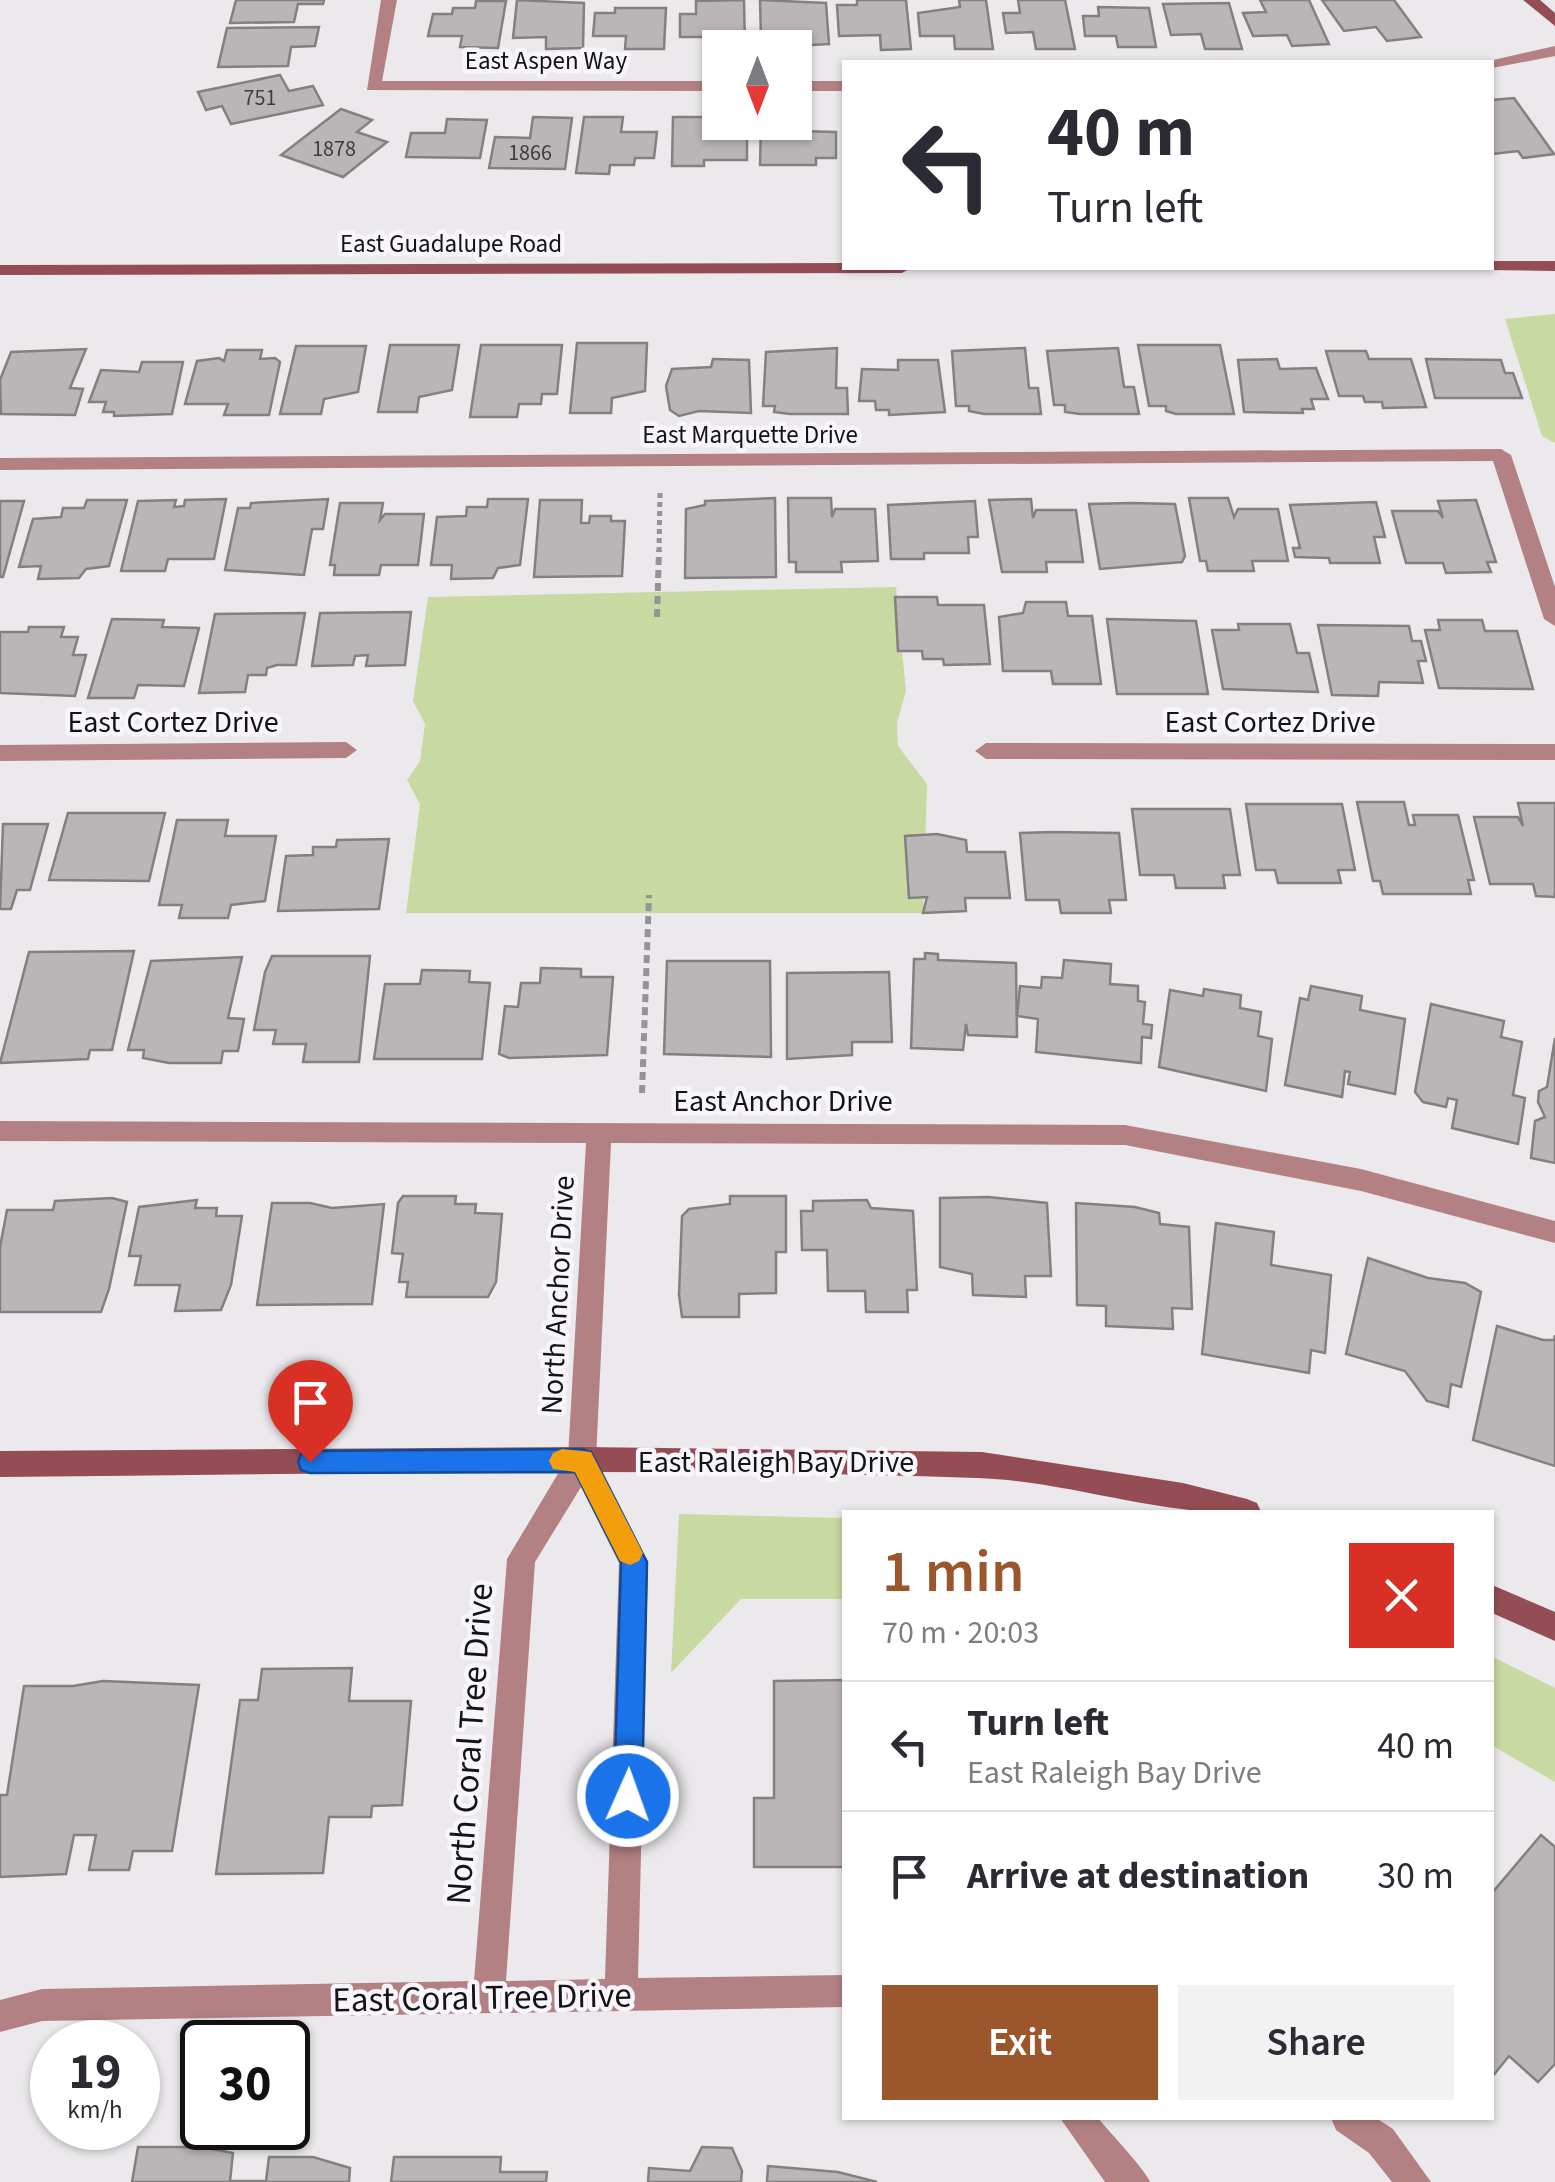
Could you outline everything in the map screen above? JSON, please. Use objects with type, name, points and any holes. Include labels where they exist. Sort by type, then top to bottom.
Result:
[{"type":"main road","points":[[1530,0],[1555,20]]},
{"type":"main road","points":[[1494,266],[1555,266]]},
{"type":"main road","name":"East Guadalupe Road","points":[[0,270],[842,268]]},
{"type":"main road","name":"East Raleigh Bay Drive","points":[[0,1464],[582,1460],[982,1465],[1182,1496],[1239,1510]]},
{"type":"main road","points":[[1494,1599],[1555,1627]]},
{"type":"street","name":"East Aspen Way","points":[[388,0],[372,86],[702,86]]},
{"type":"street","points":[[1494,63],[1555,51]]},
{"type":"street","points":[[812,86],[842,86]]},
{"type":"street","name":"East Marquette Drive","points":[[0,464],[1501,455],[1555,619]]},
{"type":"street","name":"East Cortez Drive","points":[[0,753],[346,750]]},
{"type":"street","name":"East Cortez Drive","points":[[986,752],[1555,752]]},
{"type":"street","name":"East Anchor Drive","points":[[0,1131],[1125,1135],[1361,1180],[1555,1232]]},
{"type":"street","name":"North Anchor Drive","points":[[582,1460],[599,1132]]},
{"type":"street","points":[[582,1460],[634,1562],[621,1996]]},
{"type":"street","name":"North Coral Tree Drive","points":[[488,1998],[521,1559],[582,1460]]},
{"type":"street","name":"East Coral Tree Drive","points":[[0,2016],[42,2005],[842,1991]]},
{"type":"street","points":[[1079,2120],[1122,2176],[1133,2182]]},
{"type":"street","points":[[1351,2120],[1381,2141],[1414,2182]]},
{"type":"path","points":[[657,617],[661,480]]},
{"type":"path","points":[[642,1093],[649,895]]},
{"type":"green space","points":[[1555,314],[1555,443],[1542,436],[1505,319]]},
{"type":"green space","points":[[896,587],[906,691],[897,723],[898,746],[927,784],[923,913],[406,913],[420,804],[407,780],[420,761],[425,724],[413,701],[428,597]]},
{"type":"green space","points":[[679,1514],[842,1518],[842,1599],[741,1599],[671,1673]]},
{"type":"green space","points":[[1494,1658],[1555,1688],[1555,1782],[1494,1747]]},
{"type":"building","points":[[236,0],[324,0],[323,4],[298,4],[294,22],[230,23]]},
{"type":"building","points":[[517,0],[584,3],[583,48],[546,49],[546,37],[513,38]]},
{"type":"building","points":[[744,0],[745,30],[702,30],[702,37],[680,37],[680,14],[696,14],[696,1]]},
{"type":"building","points":[[760,0],[826,3],[829,44],[812,45],[812,30],[761,30]]},
{"type":"building","points":[[857,0],[906,0],[911,49],[881,50],[880,35],[839,36],[837,5],[857,5]]},
{"type":"building","points":[[959,0],[986,0],[993,49],[955,49],[954,36],[920,36],[918,13],[960,7]]},
{"type":"building","points":[[1018,0],[1065,0],[1075,49],[1036,49],[1033,32],[1006,33],[1003,13],[1020,13]]},
{"type":"building","points":[[1260,0],[1309,0],[1329,44],[1292,46],[1287,35],[1253,36],[1243,13],[1266,12]]},
{"type":"building","points":[[1322,0],[1394,0],[1421,37],[1387,41],[1376,27],[1344,31]]},
{"type":"building","points":[[476,1],[506,1],[498,48],[460,47],[462,36],[428,36],[433,14],[452,14],[453,8],[475,8]]},
{"type":"building","points":[[1229,3],[1242,49],[1205,49],[1201,34],[1171,35],[1163,4]]},
{"type":"building","points":[[1098,7],[1149,8],[1156,47],[1118,47],[1116,36],[1085,36],[1083,16],[1099,16]]},
{"type":"building","points":[[615,8],[666,8],[664,49],[625,49],[626,36],[593,36],[595,13],[615,13]]},
{"type":"building","points":[[319,27],[315,46],[291,47],[288,66],[218,67],[227,28]]},
{"type":"building","points":[[280,75],[289,91],[313,86],[323,105],[231,124],[222,106],[206,110],[198,92]]},
{"type":"building","points":[[1514,98],[1554,154],[1523,158],[1518,151],[1494,154],[1494,100]]},
{"type":"building","points":[[341,109],[372,120],[357,132],[387,142],[343,177],[281,155]]},
{"type":"building","points":[[533,117],[572,118],[565,169],[489,168],[495,137],[530,138]]},
{"type":"building","points":[[584,117],[623,117],[621,132],[657,132],[654,158],[635,158],[634,165],[610,165],[609,174],[576,173]]},
{"type":"building","points":[[673,117],[702,117],[702,140],[747,140],[747,160],[704,160],[704,166],[672,166]]},
{"type":"building","points":[[447,119],[487,120],[480,158],[406,157],[411,133],[445,133]]},
{"type":"building","points":[[812,131],[836,132],[836,158],[816,158],[816,165],[760,165],[761,140],[812,140]]},
{"type":"building","points":[[577,343],[647,343],[645,391],[612,398],[611,413],[570,413]]},
{"type":"building","points":[[390,345],[459,345],[452,390],[419,397],[417,412],[378,412]]},
{"type":"building","points":[[481,345],[562,345],[557,394],[542,394],[541,404],[519,404],[517,417],[470,417]]},
{"type":"building","points":[[1138,345],[1220,345],[1234,414],[1176,414],[1166,411],[1166,406],[1149,406]]},
{"type":"building","points":[[296,346],[366,346],[358,392],[324,399],[321,414],[280,414]]},
{"type":"building","points":[[837,348],[836,388],[847,388],[848,414],[790,414],[774,412],[775,406],[763,406],[766,352]]},
{"type":"building","points":[[1025,348],[1029,388],[1038,388],[1041,414],[984,414],[969,411],[969,406],[956,406],[952,351]]},
{"type":"building","points":[[1118,348],[1124,387],[1134,387],[1139,414],[1080,414],[1065,412],[1065,405],[1054,405],[1047,351]]},
{"type":"building","points":[[86,349],[70,388],[83,389],[75,415],[1,414],[0,380],[11,352]]},
{"type":"building","points":[[227,350],[262,350],[260,359],[275,358],[280,362],[269,415],[224,415],[228,404],[185,404],[197,361],[224,361]]},
{"type":"building","points":[[1326,351],[1366,351],[1369,359],[1411,359],[1426,407],[1383,408],[1382,402],[1365,402],[1363,396],[1339,396]]},
{"type":"building","points":[[713,359],[749,360],[751,413],[699,411],[679,416],[670,410],[666,386],[672,369],[711,367]]},
{"type":"building","points":[[1277,359],[1280,369],[1316,368],[1328,399],[1311,399],[1314,409],[1302,409],[1303,413],[1244,412],[1238,360]]},
{"type":"building","points":[[1426,359],[1501,360],[1505,373],[1513,373],[1522,398],[1435,398]]},
{"type":"building","points":[[898,360],[938,360],[945,412],[889,415],[889,410],[876,410],[875,401],[859,401],[862,369],[898,370]]},
{"type":"building","points":[[142,362],[183,362],[172,414],[114,416],[114,412],[103,412],[106,402],[89,402],[101,370],[139,372]]},
{"type":"building","points":[[775,498],[776,577],[685,578],[686,509],[705,505],[705,501]]},
{"type":"building","points":[[788,498],[831,498],[832,517],[835,509],[875,509],[878,561],[841,562],[842,572],[796,572],[796,562],[789,562]]},
{"type":"building","points":[[1189,498],[1228,498],[1234,517],[1238,509],[1278,509],[1288,561],[1252,561],[1254,571],[1208,571],[1206,561],[1200,561]]},
{"type":"building","points":[[226,499],[214,559],[168,559],[165,571],[121,571],[138,501],[176,500],[174,507],[184,506],[185,500]]},
{"type":"building","points":[[328,499],[323,529],[312,529],[304,575],[225,570],[238,508],[250,508],[251,503]]},
{"type":"building","points":[[488,499],[528,499],[520,565],[498,568],[493,578],[451,579],[452,565],[431,565],[437,517],[466,516],[467,507],[487,507]]},
{"type":"building","points":[[1031,499],[1033,518],[1036,510],[1076,510],[1083,562],[1046,562],[1047,572],[1002,572],[989,500]]},
{"type":"building","points":[[87,500],[127,500],[109,566],[86,569],[79,578],[38,579],[41,566],[19,567],[33,519],[61,517],[63,508],[84,508]]},
{"type":"building","points":[[540,500],[582,500],[581,523],[589,523],[590,516],[625,521],[622,576],[534,577]]},
{"type":"building","points":[[1476,500],[1496,562],[1487,562],[1491,572],[1446,573],[1443,563],[1406,563],[1392,511],[1438,511],[1443,518],[1438,501]]},
{"type":"building","points":[[0,501],[24,501],[3,577],[0,577]]},
{"type":"building","points":[[975,501],[978,537],[968,537],[969,553],[924,553],[924,559],[891,559],[888,505]]},
{"type":"building","points":[[1376,502],[1385,537],[1374,537],[1380,563],[1330,563],[1329,558],[1295,557],[1293,548],[1300,548],[1290,505]]},
{"type":"building","points":[[340,503],[383,503],[380,520],[385,514],[424,514],[418,565],[381,565],[379,575],[334,575],[335,565],[330,565]]},
{"type":"building","points":[[1089,504],[1175,504],[1185,556],[1182,562],[1100,569]]},
{"type":"building","points":[[895,597],[937,597],[938,605],[984,605],[990,664],[944,665],[943,659],[923,659],[922,651],[898,651]]},
{"type":"building","points":[[1026,602],[1066,602],[1068,616],[1092,616],[1101,684],[1053,684],[1051,671],[1003,671],[999,617],[1023,613]]},
{"type":"building","points":[[411,612],[405,665],[366,666],[368,655],[355,656],[353,665],[312,666],[320,613]]},
{"type":"building","points":[[305,613],[296,665],[277,665],[267,668],[266,675],[248,675],[245,692],[199,693],[215,614]]},
{"type":"building","points":[[112,619],[164,620],[162,627],[199,628],[184,686],[138,685],[134,698],[88,698]]},
{"type":"building","points":[[1107,619],[1196,621],[1208,694],[1117,694]]},
{"type":"building","points":[[1438,620],[1482,620],[1485,631],[1517,631],[1533,689],[1439,688],[1425,630],[1440,630]]},
{"type":"building","points":[[1238,624],[1290,624],[1297,653],[1309,653],[1318,692],[1223,689],[1212,630],[1239,630]]},
{"type":"building","points":[[1318,625],[1409,626],[1412,641],[1421,641],[1426,661],[1418,661],[1423,683],[1379,682],[1378,696],[1332,695]]},
{"type":"building","points":[[29,627],[64,627],[61,637],[78,637],[73,655],[86,655],[75,696],[0,693],[0,632],[28,632]]},
{"type":"building","points":[[1357,802],[1404,802],[1409,825],[1415,825],[1413,815],[1458,815],[1474,880],[1468,880],[1471,894],[1383,894],[1380,881],[1373,881]]},
{"type":"building","points":[[1518,803],[1555,803],[1555,897],[1536,896],[1533,884],[1490,884],[1474,817],[1518,817],[1523,826]]},
{"type":"building","points":[[1246,804],[1342,804],[1355,870],[1338,870],[1341,883],[1278,883],[1275,870],[1256,870]]},
{"type":"building","points":[[1132,809],[1230,809],[1240,875],[1223,875],[1225,888],[1176,888],[1174,875],[1140,875]]},
{"type":"building","points":[[68,813],[165,813],[149,881],[49,880]]},
{"type":"building","points":[[177,820],[228,820],[225,836],[276,836],[265,901],[231,905],[228,918],[179,918],[182,905],[159,905]]},
{"type":"building","points":[[3,824],[48,824],[30,890],[17,890],[11,909],[0,909]]},
{"type":"building","points":[[1020,833],[1119,833],[1126,900],[1109,900],[1111,913],[1061,913],[1059,900],[1026,900]]},
{"type":"building","points":[[937,834],[966,840],[967,852],[1005,852],[1010,898],[965,898],[966,911],[923,913],[927,897],[909,898],[905,836]]},
{"type":"building","points":[[389,839],[379,909],[278,911],[286,856],[313,855],[313,847],[336,847],[337,840]]},
{"type":"building","points":[[134,951],[112,1050],[90,1050],[88,1059],[0,1063],[29,952]]},
{"type":"building","points":[[925,953],[938,954],[938,960],[1016,963],[1017,1037],[968,1035],[966,1024],[963,1050],[911,1048],[914,959],[925,959]]},
{"type":"building","points":[[272,956],[370,956],[359,1062],[303,1062],[306,1044],[273,1044],[276,1030],[254,1030],[265,972]]},
{"type":"building","points":[[242,957],[228,1018],[244,1019],[238,1051],[223,1051],[221,1063],[169,1063],[143,1058],[144,1050],[128,1050],[151,961]]},
{"type":"building","points":[[1064,960],[1111,964],[1110,984],[1138,986],[1138,1001],[1145,1002],[1143,1024],[1152,1025],[1151,1038],[1142,1037],[1141,1063],[1036,1052],[1038,1019],[1017,1016],[1020,986],[1041,988],[1042,977],[1062,978]]},
{"type":"building","points":[[667,961],[770,961],[771,1057],[664,1054]]},
{"type":"building","points":[[541,968],[581,969],[581,977],[613,977],[607,1055],[509,1058],[499,1054],[505,1006],[518,1007],[521,983],[540,983]]},
{"type":"building","points":[[422,970],[470,971],[469,982],[490,983],[482,1059],[374,1059],[385,984],[420,984]]},
{"type":"building","points":[[889,972],[892,1042],[852,1042],[852,1055],[787,1059],[787,973]]},
{"type":"building","points":[[1311,986],[1362,996],[1360,1010],[1405,1019],[1395,1094],[1348,1084],[1350,1072],[1345,1071],[1342,1097],[1285,1085],[1300,998],[1308,1000]]},
{"type":"building","points":[[1204,989],[1241,995],[1240,1008],[1261,1012],[1258,1036],[1272,1039],[1266,1091],[1159,1067],[1170,990],[1203,996]]},
{"type":"building","points":[[1431,1004],[1504,1021],[1501,1037],[1522,1042],[1513,1095],[1525,1098],[1518,1144],[1452,1128],[1457,1100],[1448,1098],[1446,1107],[1423,1102],[1415,1092]]},
{"type":"building","points":[[1555,1038],[1555,1163],[1531,1158],[1535,1121],[1545,1117],[1538,1102],[1539,1091],[1547,1087]]},
{"type":"building","points":[[403,1196],[456,1196],[455,1204],[476,1204],[475,1213],[502,1214],[496,1282],[488,1297],[406,1297],[408,1282],[399,1282],[403,1254],[392,1253],[398,1203]]},
{"type":"building","points":[[730,1196],[786,1196],[786,1252],[776,1252],[776,1293],[739,1294],[739,1317],[682,1317],[682,1216],[689,1209],[730,1204]]},
{"type":"building","points":[[988,1197],[1047,1203],[1051,1276],[1025,1276],[1026,1297],[973,1295],[972,1274],[940,1267],[940,1198]]},
{"type":"building","points":[[112,1198],[127,1202],[101,1312],[0,1312],[0,1247],[7,1210],[53,1210],[55,1201]]},
{"type":"building","points":[[197,1200],[195,1208],[217,1208],[216,1216],[242,1216],[231,1285],[221,1310],[175,1311],[180,1285],[135,1285],[141,1256],[129,1256],[139,1207]]},
{"type":"building","points":[[867,1200],[871,1208],[913,1211],[917,1290],[907,1290],[908,1312],[866,1312],[865,1291],[828,1291],[827,1250],[802,1250],[801,1211],[813,1211],[813,1201]]},
{"type":"building","points":[[272,1203],[310,1203],[332,1208],[384,1204],[372,1304],[257,1305]]},
{"type":"building","points":[[1076,1203],[1135,1207],[1159,1213],[1160,1224],[1189,1227],[1192,1309],[1172,1308],[1173,1329],[1106,1326],[1106,1306],[1077,1305]]},
{"type":"building","points":[[1216,1223],[1274,1232],[1271,1265],[1331,1275],[1325,1353],[1311,1350],[1309,1373],[1202,1354]]},
{"type":"building","points":[[1368,1258],[1428,1278],[1465,1283],[1481,1292],[1461,1387],[1451,1384],[1448,1407],[1427,1401],[1405,1371],[1346,1354]]},
{"type":"building","points":[[1497,1326],[1543,1340],[1554,1340],[1555,1335],[1555,1466],[1473,1440]]},
{"type":"building","points":[[352,1668],[349,1701],[411,1701],[402,1805],[372,1806],[371,1817],[329,1817],[323,1873],[216,1874],[240,1700],[258,1700],[262,1669]]},
{"type":"building","points":[[842,1680],[842,1867],[754,1867],[754,1798],[774,1798],[774,1681]]},
{"type":"building","points":[[103,1681],[199,1685],[172,1851],[133,1851],[129,1870],[89,1870],[96,1835],[74,1835],[66,1874],[0,1877],[0,1795],[7,1795],[24,1686],[73,1686]]},
{"type":"building","points":[[1541,1835],[1555,1847],[1555,2064],[1538,2082],[1509,2056],[1494,2075],[1494,1891]]},
{"type":"building","points":[[160,2147],[233,2153],[230,2181],[266,2181],[269,2157],[313,2157],[350,2168],[349,2182],[132,2182],[137,2150]]},
{"type":"building","points":[[702,2147],[732,2148],[742,2171],[741,2182],[648,2182],[649,2168],[690,2171]]},
{"type":"building","points":[[394,2157],[501,2157],[500,2172],[547,2172],[546,2182],[391,2182]]},
{"type":"building","points":[[768,2166],[838,2172],[877,2182],[767,2182]]},
{"type":"slow traffic","points":[[562,1461],[582,1460],[630,1553]]},
{"type":"route","points":[[310,1462],[582,1460],[634,1562],[628,1796]]}]
